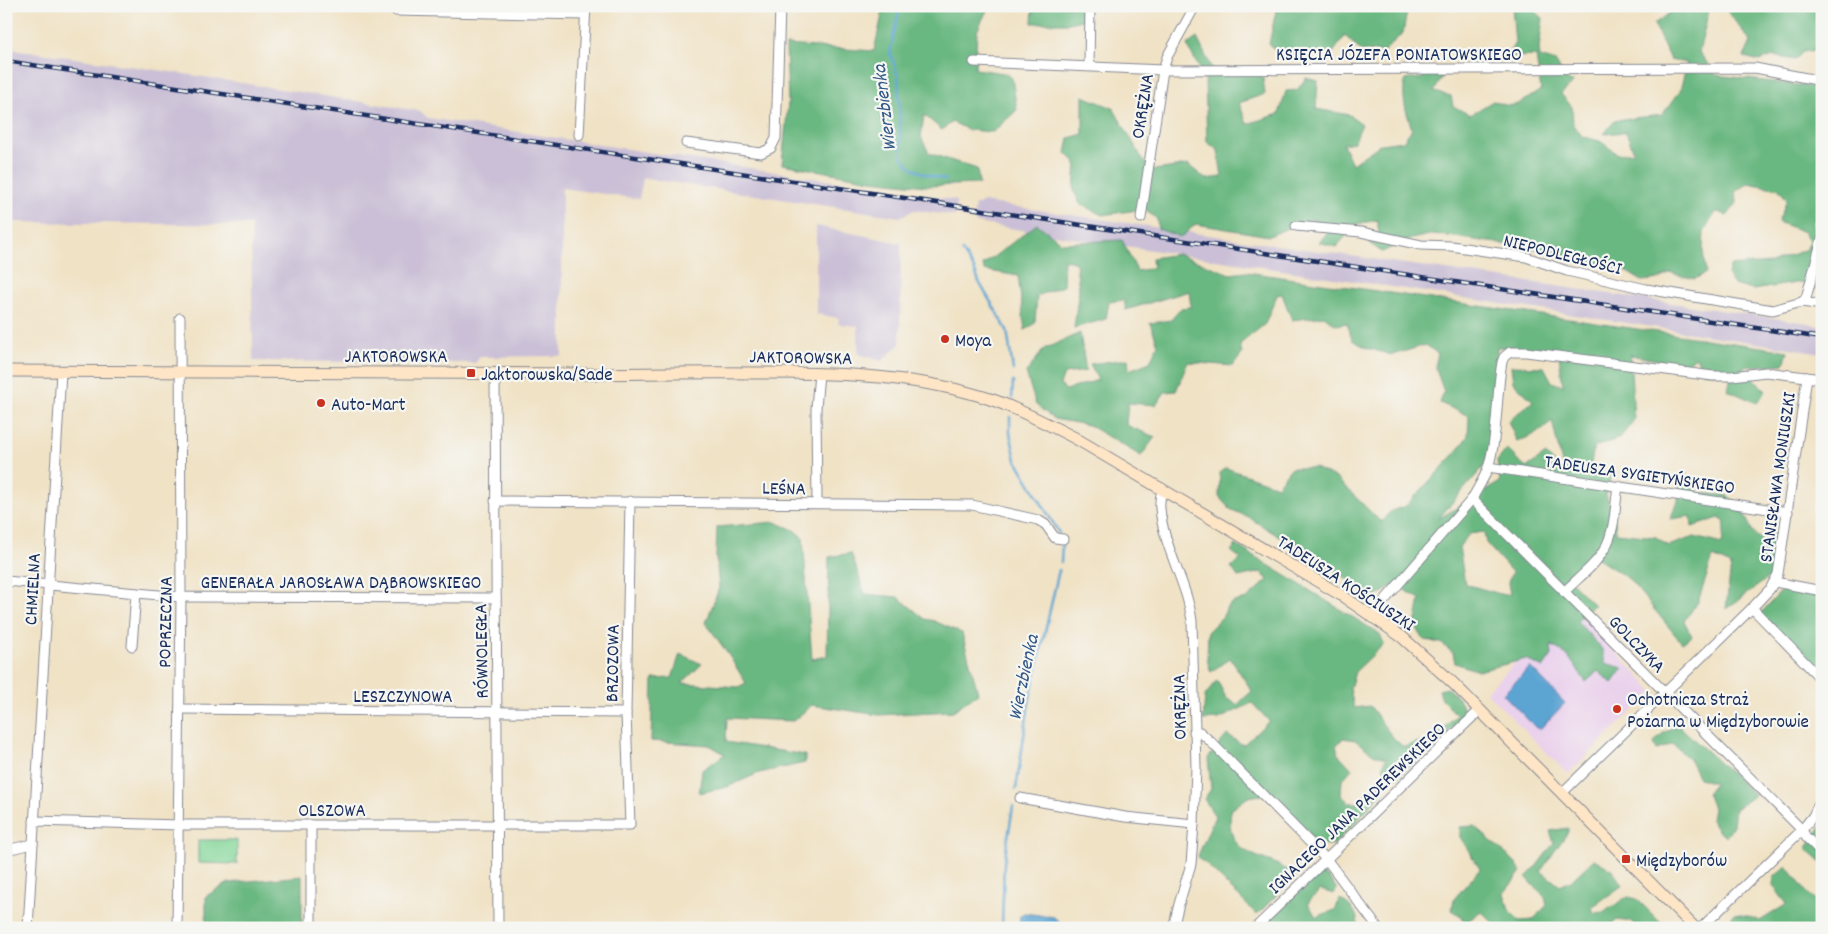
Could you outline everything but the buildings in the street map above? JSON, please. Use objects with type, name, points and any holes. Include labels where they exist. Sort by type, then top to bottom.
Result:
[{"type":"main road","name":"JAKTOROWSKA","points":[[6,371],[495,374],[818,373],[909,380],[992,400]]},
{"type":"main road","name":"TADEUSZA KOŚCIUSZKI","points":[[992,400],[1049,424],[1162,488],[1334,590],[1372,615],[1429,659],[1695,928]]},
{"type":"street","points":[[396,6],[396,10],[586,11],[579,135]]},
{"type":"street","points":[[686,143],[761,153],[771,148],[776,138],[780,6]]},
{"type":"street","points":[[1089,66],[1090,6]]},
{"type":"street","name":"OKRĘŻNA","points":[[1141,218],[1163,70],[1167,57],[1195,6]]},
{"type":"street","name":"KSIĘCIA JÓZEFA PONIATOWSKIEGO","points":[[974,62],[1163,70],[1755,68],[1822,81]]},
{"type":"street","name":"NIEPODLEGŁOŚCI","points":[[1296,226],[1360,232],[1421,245],[1451,246],[1526,257],[1567,271],[1618,283],[1689,297],[1773,310],[1802,302],[1822,306]]},
{"type":"street","points":[[1802,302],[1806,298],[1822,239]]},
{"type":"street","name":"POPRZECZNA","points":[[177,928],[180,825],[180,318]]},
{"type":"street","points":[[1372,615],[1472,499],[1488,467],[1502,362],[1506,354],[1515,351],[1713,376],[1766,372],[1822,379]]},
{"type":"street","name":"CHMIELNA","points":[[28,928],[61,372]]},
{"type":"street","points":[[817,503],[816,408],[818,373]]},
{"type":"street","name":"RÓWNOLEGŁA","points":[[495,374],[498,928]]},
{"type":"street","name":"STANISŁAWA MONIUSZKI","points":[[1562,793],[1752,608],[1775,582],[1788,512],[1807,377]]},
{"type":"street","name":"TADEUSZA SYGIETYŃSKIEGO","points":[[1488,467],[1788,512]]},
{"type":"street","points":[[1564,592],[1595,562],[1606,548],[1611,533],[1618,486]]},
{"type":"street","name":"OKRĘŻNA","points":[[1162,488],[1160,506],[1166,538],[1190,604],[1196,766],[1191,864],[1178,904],[1174,928]]},
{"type":"street","name":"GOLCZYKA","points":[[1472,499],[1802,830],[1806,837],[1822,853]]},
{"type":"street","name":"LEŚNA","points":[[495,501],[972,505],[1038,520],[1046,525],[1054,538],[1063,539]]},
{"type":"street","name":"BRZOZOWA","points":[[630,501],[626,713],[630,825]]},
{"type":"street","name":"GENERAŁA JAROSŁAWA DĄBROWSKIEGO","points":[[6,581],[181,596],[496,598]]},
{"type":"street","points":[[1775,582],[1822,591]]},
{"type":"street","points":[[132,646],[136,593]]},
{"type":"street","points":[[1752,608],[1822,680]]},
{"type":"street","name":"LESZCZYNOWA","points":[[180,709],[626,713]]},
{"type":"street","name":"IGNACEGO JANA PADEREWSKIEGO","points":[[1255,928],[1480,710]]},
{"type":"street","points":[[1194,732],[1200,732],[1210,741],[1327,860],[1378,928]]},
{"type":"street","points":[[1701,928],[1802,830],[1813,816],[1822,797]]},
{"type":"street","points":[[1020,798],[1125,817],[1194,824]]},
{"type":"street","name":"OLSZOWA","points":[[34,821],[311,826],[630,825]]},
{"type":"street","points":[[311,826],[311,928]]},
{"type":"street","points":[[6,850],[33,844]]},
{"type":"shaded area","points":[[6,48],[420,111],[428,118],[955,200],[957,202],[955,216],[914,210],[900,217],[643,178],[639,199],[562,188],[562,356],[480,357],[475,363],[253,361],[251,225],[6,222]]},
{"type":"shaded area","points":[[983,202],[1808,323],[1822,327],[1822,353],[976,223],[973,219],[975,205]]},
{"type":"shaded area","points":[[816,226],[901,243],[900,344],[882,361],[858,354],[858,326],[838,324],[839,318],[816,314]]},
{"type":"shaded area","points":[[1572,606],[1653,691],[1568,774],[1486,692]]},
{"type":"green space","points":[[884,6],[989,6],[977,31],[975,69],[1004,73],[1012,78],[1017,110],[993,132],[969,130],[952,122],[942,130],[924,115],[921,137],[929,153],[977,169],[979,184],[926,186],[871,180],[782,164],[788,103],[786,45],[874,51]]},
{"type":"green space","points":[[1033,6],[1087,6],[1085,19],[1069,23],[1032,23]]},
{"type":"green space","points":[[1277,6],[1408,6],[1403,33],[1383,52],[1361,51],[1345,36],[1332,54],[1283,58],[1269,44]]},
{"type":"green space","points":[[1512,6],[1532,6],[1543,18],[1539,48],[1540,57],[1556,62],[1565,78],[1573,83],[1561,94],[1572,107],[1573,125],[1583,137],[1600,141],[1618,154],[1634,152],[1626,132],[1604,134],[1615,120],[1662,115],[1680,91],[1687,63],[1670,60],[1654,24],[1674,10],[1675,6],[1714,6],[1709,10],[1699,52],[1716,75],[1822,88],[1822,217],[1813,220],[1814,226],[1822,237],[1822,292],[1802,282],[1753,290],[1734,285],[1728,276],[1730,266],[1770,263],[1807,249],[1809,240],[1804,232],[1778,222],[1787,200],[1779,189],[1748,183],[1736,191],[1737,203],[1727,216],[1716,211],[1704,232],[1703,252],[1706,273],[1695,279],[1671,273],[1659,279],[1642,281],[1624,270],[1583,261],[1552,251],[1434,234],[1411,239],[1382,252],[1369,243],[1379,233],[1377,220],[1357,224],[1336,247],[1319,242],[1333,227],[1310,219],[1269,236],[1196,224],[1181,237],[1158,229],[1157,219],[1145,209],[1102,215],[1080,204],[1074,191],[1076,163],[1066,153],[1069,138],[1083,134],[1083,96],[1113,108],[1143,160],[1155,170],[1188,165],[1206,179],[1222,177],[1218,150],[1207,142],[1205,79],[1187,45],[1197,38],[1212,69],[1250,69],[1263,78],[1265,94],[1239,103],[1247,124],[1279,114],[1286,91],[1297,90],[1306,78],[1318,81],[1316,109],[1350,115],[1362,124],[1354,142],[1343,144],[1352,164],[1381,144],[1403,141],[1412,129],[1404,98],[1406,80],[1412,78],[1421,79],[1425,74],[1443,75],[1434,92],[1451,96],[1453,106],[1470,115],[1493,101],[1507,105],[1518,104],[1541,90],[1536,56],[1512,57],[1510,51],[1515,43]]},
{"type":"green space","points":[[1720,6],[1822,6],[1822,49],[1803,52],[1795,60],[1773,56],[1760,61],[1744,57],[1751,42],[1727,11]]},
{"type":"green space","points":[[1037,224],[1062,243],[1122,240],[1137,271],[1153,268],[1152,258],[1178,254],[1230,274],[1246,272],[1788,351],[1784,364],[1742,367],[1766,391],[1757,403],[1728,390],[1731,374],[1703,372],[1696,357],[1676,370],[1664,361],[1630,355],[1634,420],[1620,438],[1594,447],[1591,464],[1599,479],[1613,467],[1606,495],[1615,521],[1616,533],[1656,537],[1668,546],[1694,537],[1722,544],[1725,522],[1719,518],[1692,527],[1691,516],[1670,519],[1678,501],[1680,474],[1685,473],[1699,493],[1726,495],[1739,504],[1754,534],[1766,543],[1770,532],[1778,535],[1771,576],[1726,609],[1731,565],[1713,557],[1698,602],[1684,621],[1692,636],[1682,643],[1629,579],[1592,555],[1566,577],[1594,605],[1577,621],[1602,649],[1605,663],[1623,668],[1612,683],[1598,671],[1586,682],[1567,655],[1551,645],[1552,655],[1543,668],[1526,659],[1478,671],[1455,663],[1453,653],[1441,643],[1424,640],[1415,625],[1420,599],[1395,584],[1376,597],[1248,517],[1230,509],[1219,497],[1220,472],[1226,468],[1277,486],[1291,468],[1315,468],[1336,478],[1381,522],[1391,511],[1406,506],[1453,456],[1468,436],[1469,416],[1440,403],[1444,392],[1435,366],[1438,354],[1426,345],[1392,355],[1367,348],[1352,340],[1347,323],[1336,325],[1324,316],[1292,320],[1282,294],[1277,295],[1265,324],[1240,344],[1242,354],[1233,366],[1188,362],[1176,391],[1165,392],[1156,405],[1128,403],[1126,425],[1155,437],[1141,456],[1088,425],[1054,419],[1036,405],[1026,373],[1044,349],[1080,333],[1086,371],[1064,374],[1060,385],[1066,390],[1098,380],[1090,364],[1128,359],[1129,370],[1150,362],[1158,344],[1150,323],[1171,320],[1181,308],[1191,307],[1189,291],[1126,310],[1124,300],[1109,302],[1106,319],[1074,328],[1079,289],[1076,263],[1064,259],[1063,286],[1037,296],[1035,323],[1025,330],[1018,276],[984,270],[983,265]],"holes":[[[1497,347],[1558,349],[1563,386],[1552,382],[1544,367],[1511,366],[1513,382],[1533,401],[1508,421],[1517,442],[1537,433],[1552,421],[1564,472],[1546,454],[1526,468],[1507,449],[1497,461],[1500,482],[1438,519],[1486,464],[1493,429]],[[1484,532],[1486,543],[1512,572],[1508,583],[1510,594],[1504,595],[1465,584],[1459,547],[1469,534]]]},
{"type":"green space","points":[[775,522],[794,530],[803,538],[812,659],[827,656],[829,557],[851,553],[865,594],[898,597],[925,619],[962,633],[978,693],[953,711],[879,715],[812,705],[793,721],[727,718],[726,742],[805,755],[805,763],[759,773],[727,787],[699,793],[702,770],[725,754],[709,745],[651,741],[653,679],[672,678],[680,654],[702,664],[682,683],[738,687],[746,683],[706,623],[719,588],[716,558],[717,527]]},
{"type":"green space","points":[[1236,545],[1380,634],[1384,644],[1355,672],[1350,688],[1354,708],[1370,706],[1390,734],[1404,747],[1419,742],[1430,742],[1457,715],[1442,700],[1439,690],[1448,688],[1460,701],[1465,712],[1459,722],[1398,777],[1388,776],[1383,766],[1386,758],[1373,754],[1355,740],[1343,738],[1336,746],[1339,755],[1352,769],[1342,780],[1341,794],[1349,803],[1357,803],[1378,782],[1384,791],[1335,844],[1320,846],[1268,794],[1248,797],[1231,810],[1231,831],[1239,845],[1253,855],[1284,869],[1294,870],[1297,874],[1257,915],[1205,863],[1197,858],[1215,816],[1204,799],[1211,789],[1208,758],[1227,735],[1243,745],[1269,721],[1252,703],[1219,719],[1203,720],[1205,696],[1217,680],[1226,698],[1237,705],[1252,691],[1230,658],[1211,672],[1207,660],[1208,631],[1223,616],[1227,607],[1234,602],[1247,599],[1268,580],[1261,572],[1238,577],[1231,567],[1241,559],[1231,551]]},
{"type":"green space","points":[[1786,586],[1822,597],[1822,679],[1760,614]]},
{"type":"green space","points":[[1678,725],[1755,795],[1735,809],[1733,825],[1726,837],[1718,831],[1711,820],[1713,808],[1707,793],[1715,783],[1699,778],[1690,760],[1673,744],[1657,750],[1654,743],[1662,734]]},
{"type":"green space","points":[[1822,825],[1822,862],[1806,848]]},
{"type":"green space","points":[[1474,826],[1514,861],[1521,872],[1504,893],[1509,910],[1520,921],[1533,920],[1547,905],[1545,897],[1526,877],[1554,843],[1550,831],[1568,828],[1568,832],[1541,871],[1560,886],[1571,881],[1594,859],[1611,869],[1623,885],[1592,907],[1594,913],[1604,912],[1628,897],[1637,899],[1666,928],[1640,928],[1632,922],[1617,920],[1608,928],[1498,928],[1481,911],[1467,922],[1452,910],[1454,899],[1480,869],[1460,837],[1460,827]]},
{"type":"green space","points":[[198,840],[237,840],[237,864],[198,863]]},
{"type":"green space","points":[[1787,866],[1807,893],[1822,907],[1821,928],[1725,928],[1734,914],[1760,921],[1787,904],[1773,886],[1774,877]]},
{"type":"green space","points":[[1317,870],[1328,877],[1337,889],[1334,894],[1320,890],[1308,903],[1316,917],[1335,910],[1340,899],[1354,911],[1358,928],[1267,928],[1274,909]]},
{"type":"green space","points":[[302,876],[302,928],[206,928],[206,896],[229,883]]},
{"type":"water","points":[[1530,667],[1565,703],[1541,728],[1536,728],[1503,694]]},
{"type":"water","points":[[1024,913],[1054,917],[1066,928],[1019,928],[1020,916]]},
{"type":"waterway","name":"Wierzbienka","points":[[900,6],[890,52],[898,76],[901,152],[908,164],[913,168],[925,174],[946,180]]},
{"type":"waterway","name":"Wierzbienka","points":[[962,251],[974,269],[979,282],[1007,330],[1013,370]]},
{"type":"waterway","name":"Wierzbienka","points":[[1012,398],[1013,382]]},
{"type":"waterway","name":"Wierzbienka","points":[[1010,417],[1010,433],[1016,460],[1059,533]]},
{"type":"waterway","name":"Wierzbienka","points":[[1061,562],[1062,545]]},
{"type":"waterway","name":"Wierzbienka","points":[[1016,789],[1029,703],[1059,570]]},
{"type":"waterway","name":"Wierzbienka","points":[[1002,928],[1004,863],[1013,806]]},
{"type":"railway","points":[[6,61],[1822,338]]},
{"type":"place","name":"Moya","points":[[945,339]]},
{"type":"place","name":"Jaktorowska/Sade","points":[[471,373]]},
{"type":"place","name":"Auto-Mart","points":[[321,403]]},
{"type":"place","name":"Ochotnicza Straż Pożarna w Międzyborowie","points":[[1617,709]]},
{"type":"place","name":"Międzyborów","points":[[1626,859]]}]
